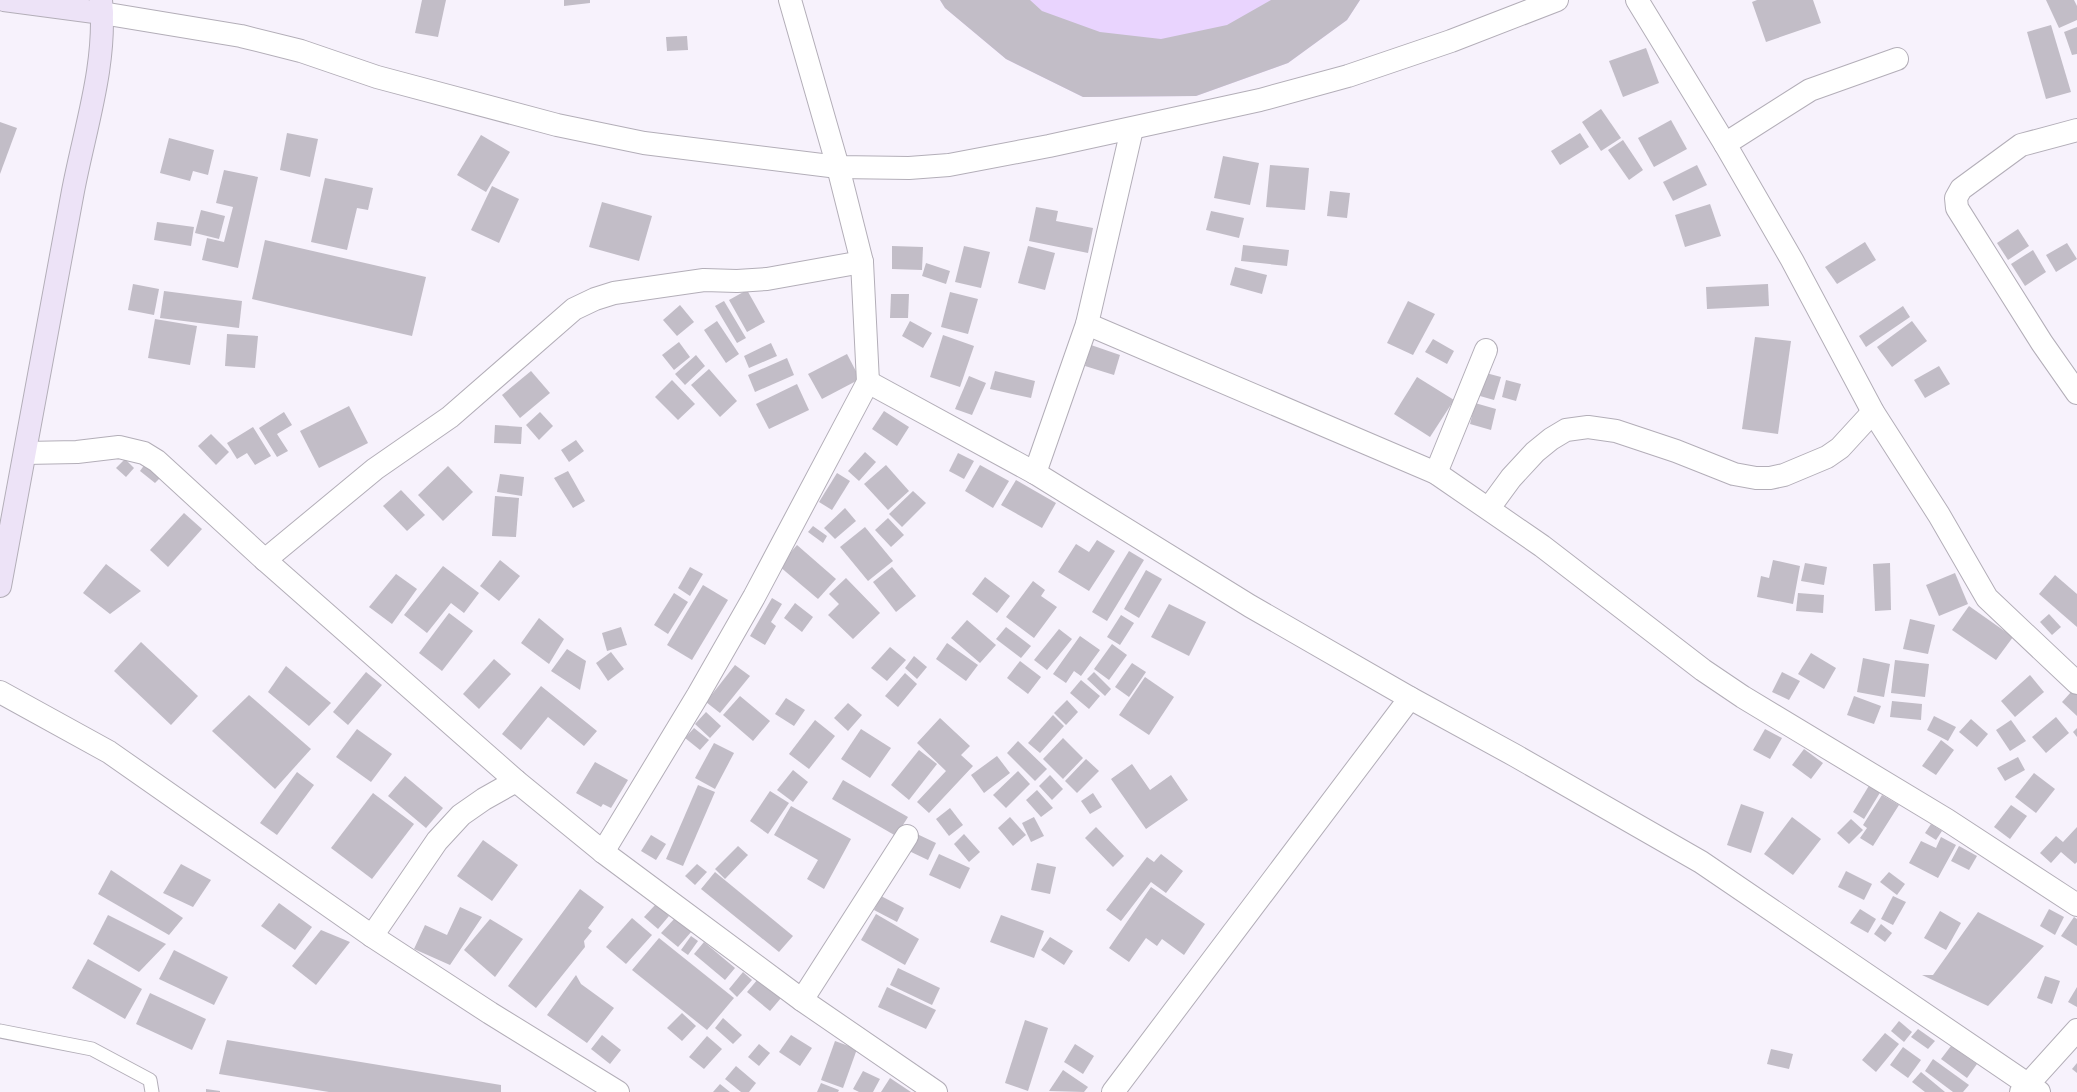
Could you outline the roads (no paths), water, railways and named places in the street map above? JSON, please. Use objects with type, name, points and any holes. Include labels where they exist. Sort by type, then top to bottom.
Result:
[{"type":"main road","points":[[0,586],[26,453],[72,196],[97,76],[101,6],[4,0]]},
{"type":"street","points":[[603,852],[698,695],[754,597],[868,382],[862,262],[838,167],[790,0]]},
{"type":"street","points":[[101,6],[241,36],[301,52],[377,77],[557,125],[644,143],[838,167],[909,168],[950,164],[1132,129],[1260,100],[1348,76],[1451,41],[1557,0]]},
{"type":"street","points":[[1637,0],[1725,144],[1792,260],[1873,412],[1939,515],[1987,598],[2077,683]]},
{"type":"street","points":[[1725,144],[1810,90],[1897,59]]},
{"type":"street","points":[[1035,473],[1087,324],[1132,129]]},
{"type":"street","points":[[2077,130],[2021,145],[1960,189],[1956,198],[1957,208],[2077,393]]},
{"type":"street","points":[[265,560],[375,469],[450,417],[574,309],[595,299],[614,293],[704,280],[737,281],[766,279],[862,262]]},
{"type":"street","points":[[1087,324],[1436,473],[1489,508],[1542,546],[1703,670],[1743,697],[1947,820],[2077,905]]},
{"type":"street","points":[[1436,473],[1486,350]]},
{"type":"street","points":[[868,382],[1035,473],[1250,606],[1701,862],[2029,1089],[2077,1030]]},
{"type":"street","points":[[1489,508],[1510,478],[1535,452],[1551,439],[1566,430],[1588,427],[1616,431],[1676,451],[1734,474],[1756,478],[1770,478],[1784,475],[1827,457],[1840,448],[1873,412]]},
{"type":"street","points":[[26,453],[77,452],[119,447],[144,453],[157,461],[265,560],[516,781],[603,852],[802,1000],[936,1092]]},
{"type":"street","points":[[0,692],[109,752],[372,936],[490,1013],[618,1092]]},
{"type":"street","points":[[1113,1092],[1410,698]]},
{"type":"street","points":[[372,936],[437,841],[461,815],[516,781]]},
{"type":"street","points":[[802,1000],[907,836]]},
{"type":"lane","points":[[0,1031],[92,1049],[150,1080],[152,1092]]}]
